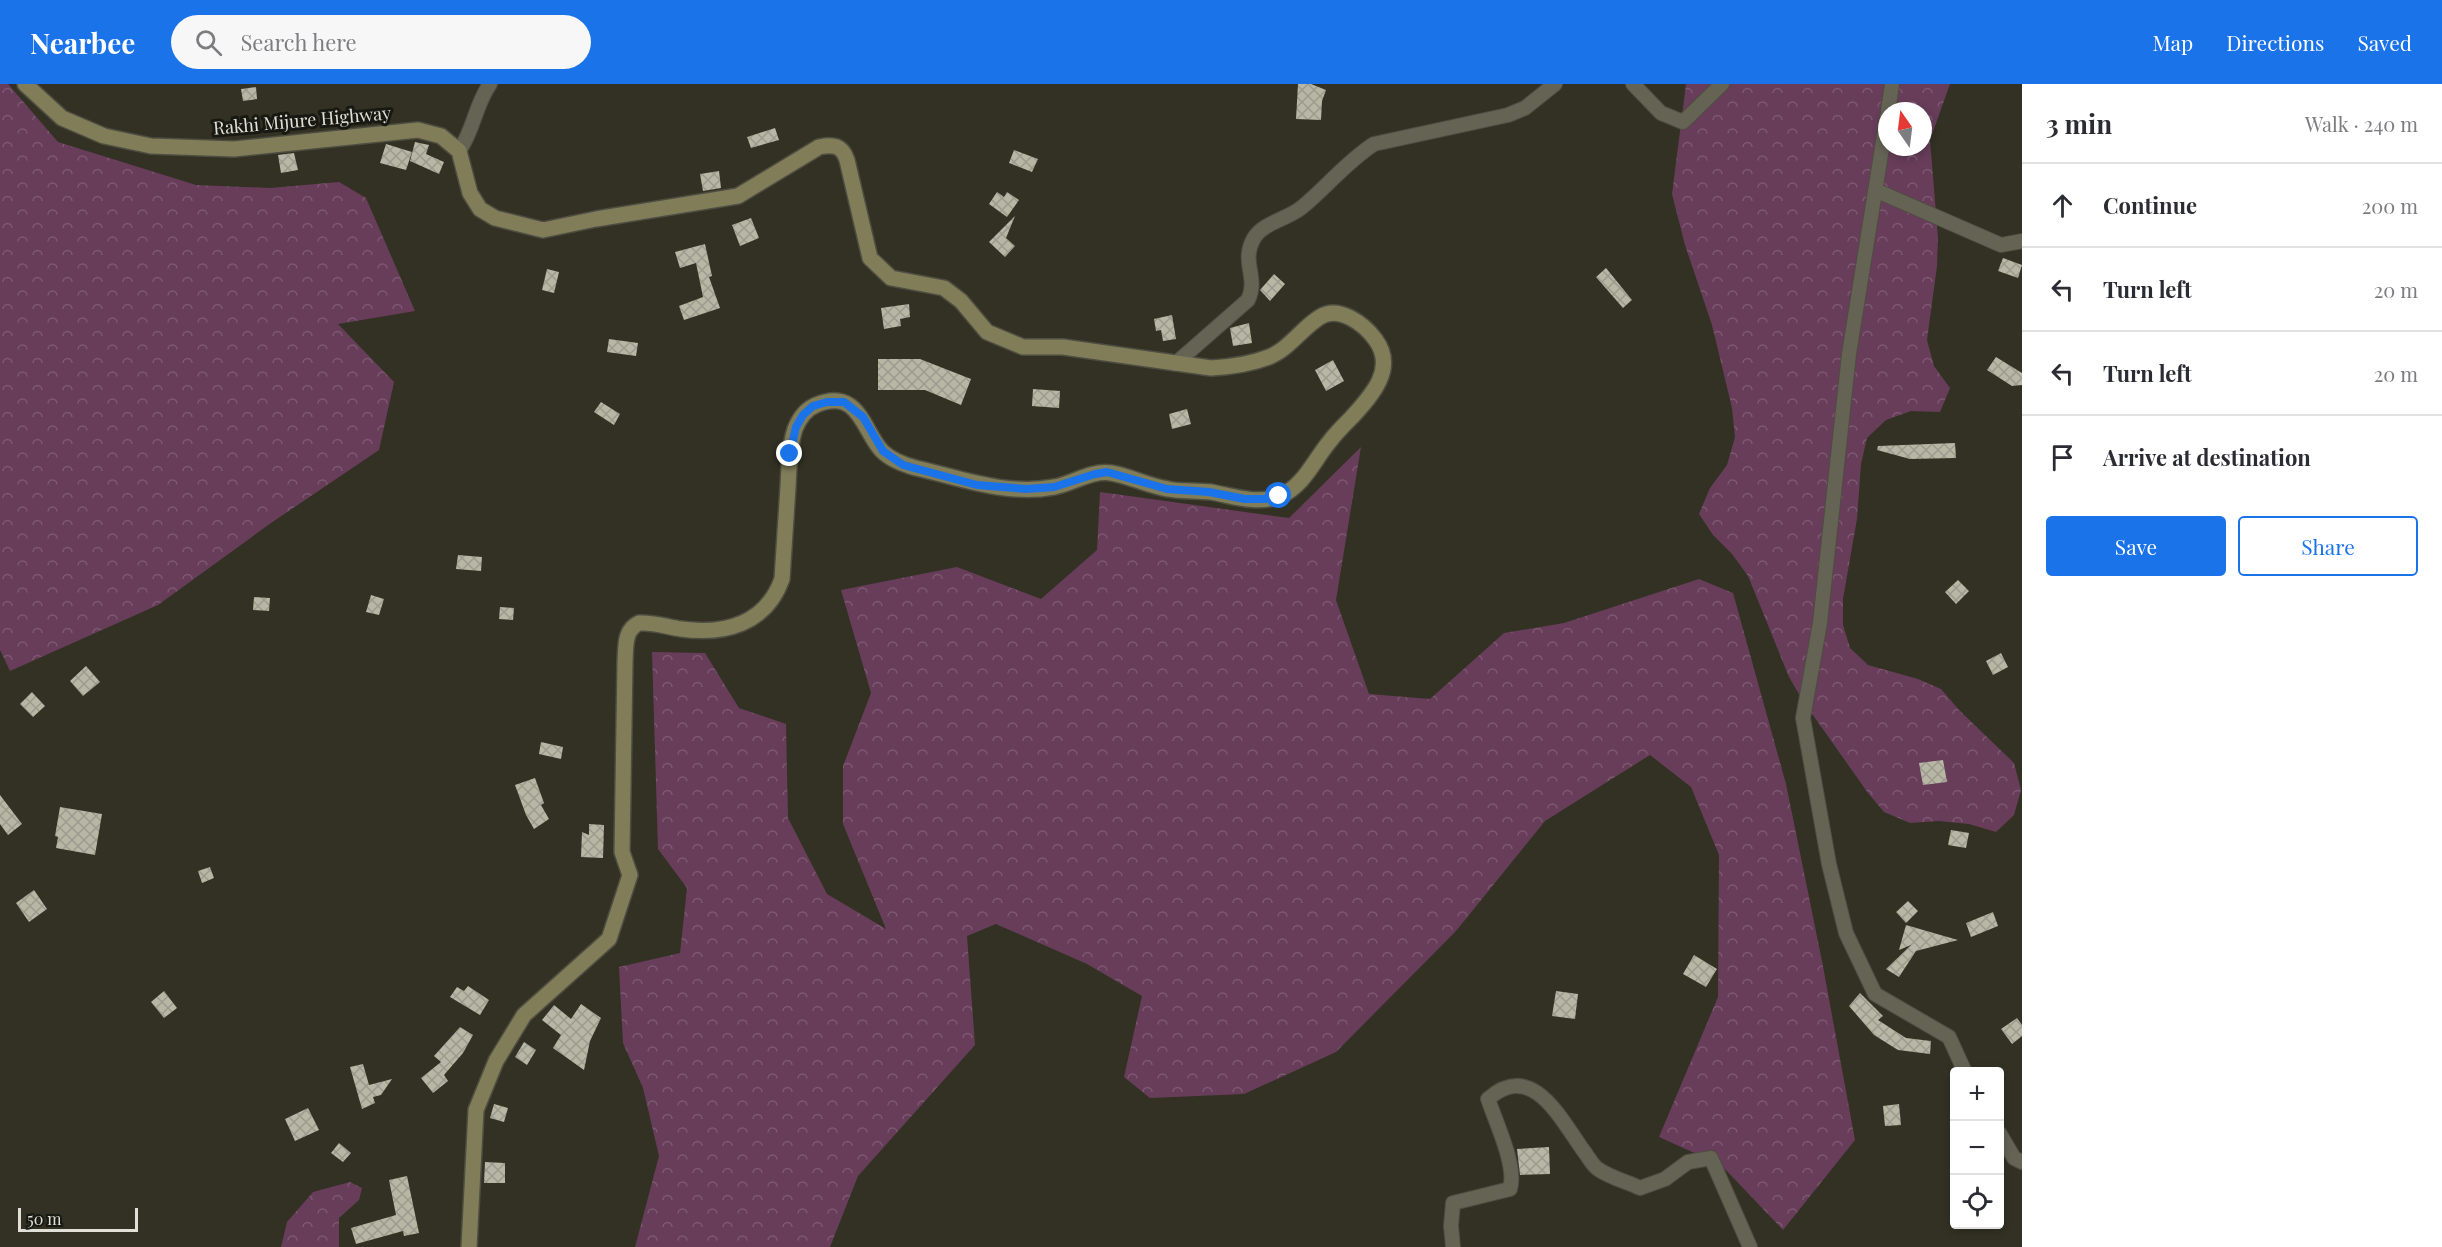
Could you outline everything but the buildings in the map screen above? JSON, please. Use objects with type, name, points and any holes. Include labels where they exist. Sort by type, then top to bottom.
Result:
[{"type":"main road","name":"Rakhi Mijure Highway","points":[[25,84],[62,118],[104,136],[151,146],[234,149],[418,130],[441,136],[459,151]]},
{"type":"main road","points":[[459,151],[470,194],[480,209],[495,218],[543,230],[738,196],[819,147],[838,146],[844,152],[847,160],[870,258],[891,278],[944,288],[960,301],[987,332],[1023,347],[1063,347],[1211,368],[1234,366],[1270,357],[1321,316],[1333,314],[1354,318],[1372,334],[1381,347],[1384,361],[1382,377],[1369,398],[1330,440],[1298,486],[1279,496],[1264,499],[1245,499],[1209,492],[1167,489],[1107,472],[1054,487],[1026,489],[977,485],[903,465],[883,451],[863,417],[844,402],[827,402],[813,406],[803,415],[796,427],[790,454],[782,579],[776,596],[767,607],[741,625],[713,631],[682,629],[649,622],[632,626],[628,632],[625,662],[622,852],[630,875],[609,939],[524,1015],[496,1061],[476,1110],[469,1247]]},
{"type":"street","points":[[459,151],[468,138],[482,95],[490,84]]},
{"type":"street","points":[[1175,364],[1248,300],[1253,289],[1247,255],[1255,237],[1262,230],[1300,209],[1356,156],[1374,144],[1508,115],[1525,108],[1555,84]]},
{"type":"street","points":[[1633,84],[1661,113],[1683,122],[1722,84]]},
{"type":"street","points":[[1889,102],[1892,84]]},
{"type":"street","points":[[1881,156],[1849,354],[1820,623],[1803,718],[1829,864],[1846,933],[1875,994],[1949,1037],[1963,1067]]},
{"type":"street","points":[[1875,190],[2001,245],[2022,241]]},
{"type":"street","points":[[1453,1247],[1451,1226],[1453,1203],[1510,1190],[1513,1179],[1488,1099],[1500,1088],[1521,1085],[1533,1089],[1548,1103],[1597,1168],[1640,1188],[1665,1179],[1688,1162],[1711,1158],[1750,1247]]},
{"type":"street","points":[[2004,1141],[2014,1158],[2022,1162]]},
{"type":"green space","points":[[0,84],[8,84],[58,142],[196,185],[270,188],[339,182],[366,198],[415,311],[338,324],[394,382],[379,450],[271,523],[158,605],[10,671],[0,650]]},
{"type":"green space","points":[[1686,84],[1950,84],[1932,134],[1932,102],[1878,102],[1878,156],[1931,156],[1938,238],[1937,266],[1927,340],[1934,366],[1950,388],[1940,412],[1911,411],[1886,420],[1867,438],[1861,464],[1857,519],[1843,599],[1843,625],[1850,648],[1868,665],[1918,679],[1941,689],[1959,710],[2014,763],[2021,790],[2014,815],[1996,832],[1969,824],[1939,821],[1910,823],[1884,812],[1803,701],[1789,677],[1748,576],[1732,554],[1713,535],[1699,514],[1710,488],[1727,465],[1735,437],[1732,408],[1712,325],[1685,245],[1672,194]]},
{"type":"green space","points":[[1361,447],[1336,600],[1369,694],[1430,699],[1504,633],[1564,623],[1699,579],[1733,593],[1786,784],[1855,1140],[1783,1230],[1721,1165],[1659,1137],[1718,997],[1719,855],[1691,787],[1650,755],[1545,821],[1456,931],[1336,1052],[1244,1094],[1150,1098],[1124,1077],[1142,996],[1087,964],[996,924],[967,936],[975,1045],[858,1176],[830,1247],[635,1247],[659,1156],[643,1088],[623,1043],[619,967],[680,953],[687,888],[658,849],[652,652],[705,653],[739,708],[786,724],[788,818],[827,894],[886,929],[843,824],[843,766],[871,693],[841,590],[957,567],[1041,599],[1097,550],[1100,492],[1289,518]]},
{"type":"green space","points":[[350,1182],[362,1188],[359,1200],[339,1218],[339,1247],[281,1247],[287,1222],[313,1192]]},
{"type":"route","points":[[790,454],[796,427],[803,415],[813,406],[827,402],[844,402],[863,417],[883,451],[903,465],[977,485],[1026,489],[1054,487],[1107,472],[1167,489],[1209,492],[1245,499],[1279,496]]}]
